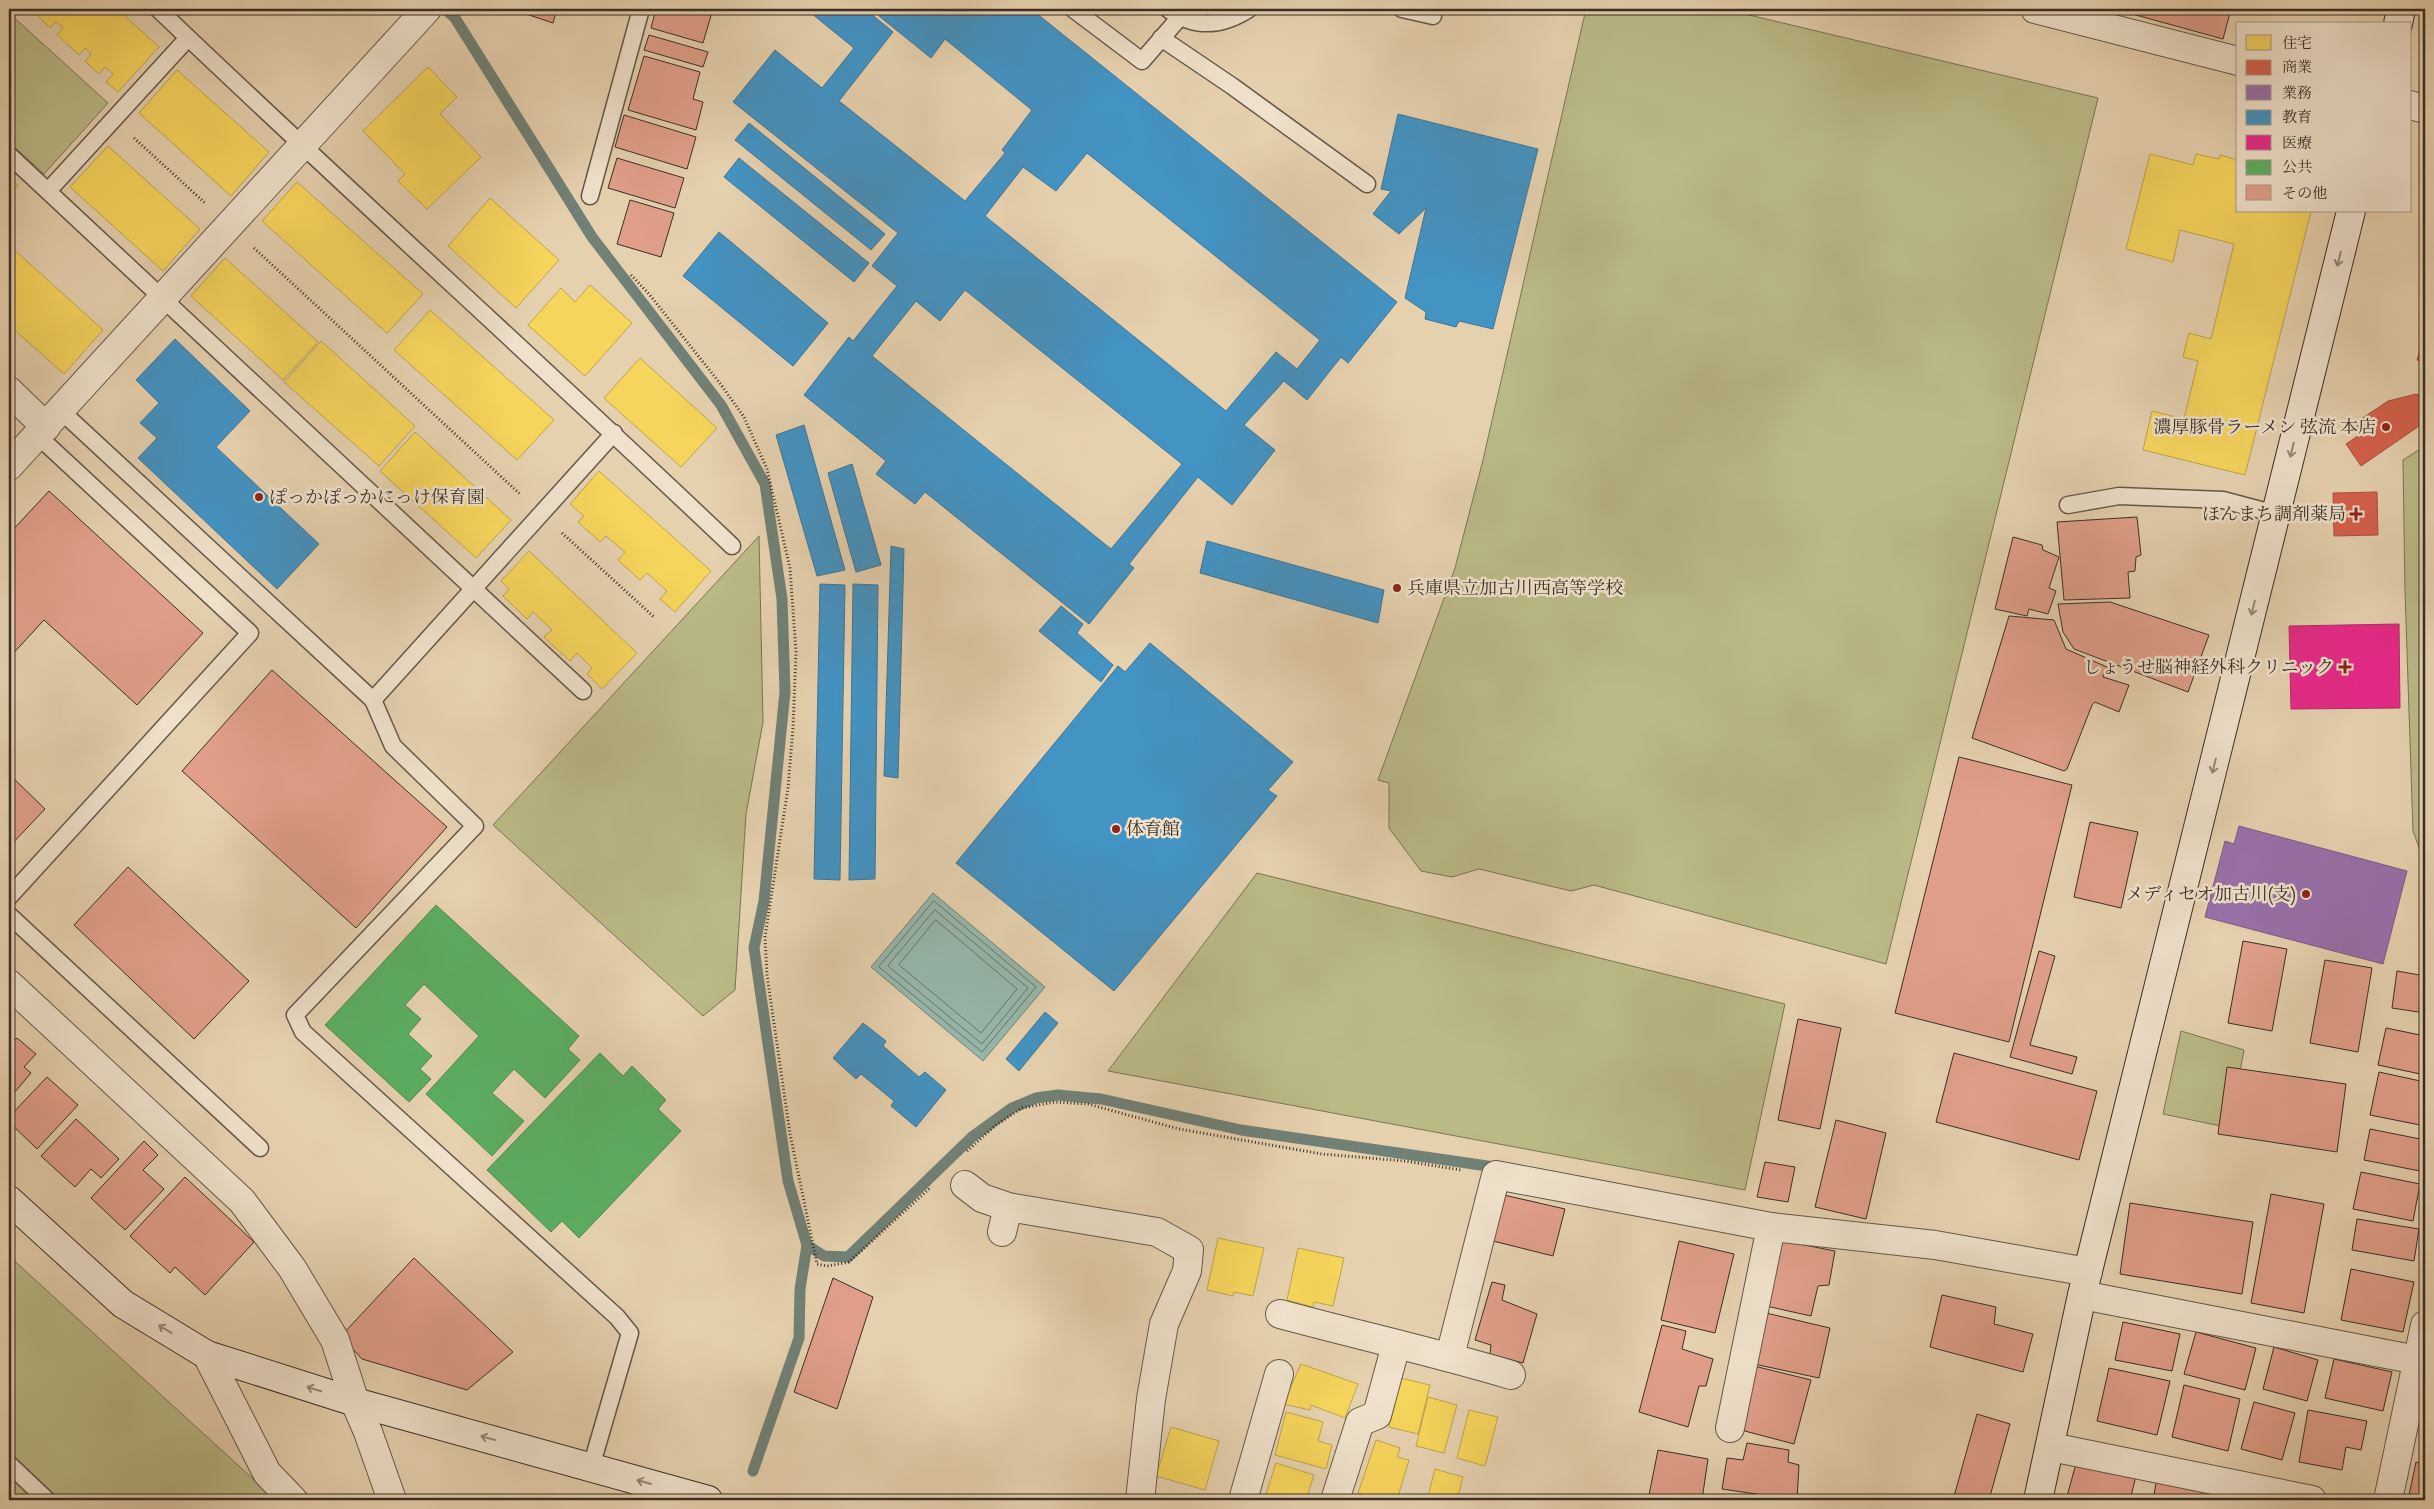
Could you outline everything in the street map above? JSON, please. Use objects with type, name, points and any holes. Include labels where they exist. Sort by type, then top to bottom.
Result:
[{"type":"street","points":[[9,466],[427,9]]},
{"type":"street","points":[[2035,9],[2236,60]]},
{"type":"street","points":[[2398,22],[2401,9]]},
{"type":"street","points":[[2412,106],[2425,109]]},
{"type":"street","points":[[2038,1500],[2085,1283],[2351,212]]},
{"type":"street","points":[[9,392],[48,424]]},
{"type":"street","points":[[9,984],[242,1201],[292,1268],[336,1340],[355,1402],[368,1432],[392,1500]]},
{"type":"street","points":[[1450,1356],[1496,1175],[1771,1227],[1935,1245],[2085,1283],[2417,1360]]},
{"type":"street","points":[[965,1185],[1005,1220],[1157,1232],[1189,1250],[1187,1271],[1164,1324],[1151,1399],[1140,1500]]},
{"type":"street","points":[[9,1200],[123,1304],[207,1355],[355,1402],[708,1500]]},
{"type":"street","points":[[1730,1428],[1771,1227]]},
{"type":"street","points":[[1280,1314],[1396,1345],[1450,1356],[1511,1375]]},
{"type":"street","points":[[2388,1500],[2425,1325]]},
{"type":"street","points":[[1335,1500],[1360,1422],[1377,1415],[1396,1345]]},
{"type":"street","points":[[207,1355],[267,1473],[293,1500]]},
{"type":"street","points":[[1243,1500],[1279,1374]]},
{"type":"street","points":[[2051,1446],[2312,1500]]},
{"type":"lane","points":[[158,9],[301,146],[614,434],[732,546]]},
{"type":"lane","points":[[590,196],[641,9]]},
{"type":"lane","points":[[1073,9],[1142,61],[1161,38],[1174,13],[1197,24],[1216,24],[1234,18],[1249,9]]},
{"type":"lane","points":[[1402,9],[1433,16]]},
{"type":"lane","points":[[48,191],[188,38]]},
{"type":"lane","points":[[1161,38],[1232,86],[1367,184]]},
{"type":"lane","points":[[9,155],[475,588],[583,691]]},
{"type":"lane","points":[[48,424],[373,700],[393,746],[475,826],[295,1015],[303,1032],[617,1317],[630,1333],[591,1467]]},
{"type":"lane","points":[[9,897],[250,632],[48,424]]},
{"type":"lane","points":[[373,700],[614,434]]},
{"type":"lane","points":[[2068,505],[2119,496],[2223,500],[2276,514]]},
{"type":"lane","points":[[9,915],[260,1148]]},
{"type":"lane","points":[[9,1464],[47,1500]]},
{"type":"lane","points":[[267,1473],[277,1500]]},
{"type":"path","points":[[113,119],[654,617]]},
{"type":"path","points":[[631,275],[649,294],[719,382],[744,418],[768,469],[790,568],[796,652],[793,728],[788,788],[765,937],[767,975],[790,1134],[817,1264],[827,1266],[849,1262],[937,1181]]},
{"type":"path","points":[[963,1156],[996,1125],[1022,1108],[1055,1102],[1088,1104],[1179,1129],[1322,1154],[1405,1162],[1496,1175]]},
{"type":"green space","points":[[1586,9],[1724,9],[2098,98],[1886,964],[1594,885],[1571,891],[1479,869],[1452,877],[1421,871],[1389,828],[1389,783],[1378,780],[1455,568],[1483,460]]},
{"type":"green space","points":[[9,13],[108,103],[44,174],[9,142]]},
{"type":"green space","points":[[2425,446],[2425,864],[2413,831],[2405,591],[2403,460]]},
{"type":"green space","points":[[759,536],[763,722],[746,814],[735,990],[703,1016],[493,825]]},
{"type":"green space","points":[[1257,873],[1785,1004],[1745,1190],[1108,1071]]},
{"type":"green space","points":[[2181,1031],[2244,1050],[2230,1128],[2163,1114]]},
{"type":"green space","points":[[9,1256],[263,1488],[275,1500],[9,1500]]},
{"type":"water","points":[[933,893],[1045,987],[983,1061],[871,967]]},
{"type":"building: 住宅","points":[[41,9],[117,9],[159,47],[118,92],[106,82],[113,74],[105,67],[99,74],[85,61],[91,54],[85,48],[79,55],[57,35],[63,28],[56,22],[50,28],[37,15]]},
{"type":"building: 住宅","points":[[428,67],[457,97],[440,114],[481,157],[427,209],[398,181],[405,174],[363,131]]},
{"type":"building: 住宅","points":[[177,70],[269,152],[231,196],[139,113]]},
{"type":"building: 住宅","points":[[108,146],[200,229],[163,271],[70,187]]},
{"type":"building: 住宅","points":[[2150,154],[2193,165],[2196,154],[2219,159],[2220,155],[2236,159],[2236,212],[2311,212],[2245,475],[2143,450],[2152,411],[2184,419],[2198,361],[2183,357],[2189,333],[2211,339],[2234,244],[2180,230],[2173,262],[2126,249]]},
{"type":"building: 住宅","points":[[9,176],[18,186],[9,195]]},
{"type":"building: 住宅","points":[[297,182],[423,294],[387,333],[262,221]]},
{"type":"building: 住宅","points":[[490,198],[559,260],[516,308],[448,246]]},
{"type":"building: 住宅","points":[[9,245],[103,330],[64,374],[9,325]]},
{"type":"building: 住宅","points":[[225,258],[318,342],[283,380],[191,296]]},
{"type":"building: 住宅","points":[[590,285],[632,323],[585,376],[528,325],[561,288],[575,302]]},
{"type":"building: 住宅","points":[[430,310],[554,420],[517,460],[394,350]]},
{"type":"building: 住宅","points":[[321,341],[415,426],[379,466],[284,382]]},
{"type":"building: 住宅","points":[[640,358],[717,428],[681,467],[604,398]]},
{"type":"building: 住宅","points":[[415,432],[511,520],[476,558],[380,471]]},
{"type":"building: 住宅","points":[[599,471],[711,571],[675,612],[660,599],[667,591],[647,573],[640,580],[618,560],[625,552],[606,536],[600,542],[578,522],[584,516],[570,504]]},
{"type":"building: 住宅","points":[[529,551],[637,653],[602,689],[587,674],[592,668],[577,653],[570,661],[544,637],[552,630],[533,612],[527,619],[503,596],[509,589],[501,581]]},
{"type":"building: 住宅","points":[[1218,1238],[1264,1248],[1253,1296],[1234,1292],[1233,1296],[1207,1290]]},
{"type":"building: 住宅","points":[[1298,1248],[1344,1258],[1333,1306],[1314,1302],[1313,1307],[1287,1300]]},
{"type":"building: 住宅","points":[[1301,1364],[1358,1384],[1345,1418],[1311,1405],[1310,1410],[1283,1404]]},
{"type":"building: 住宅","points":[[1401,1378],[1430,1385],[1418,1434],[1389,1427]]},
{"type":"building: 住宅","points":[[1428,1397],[1457,1405],[1444,1453],[1416,1446]]},
{"type":"building: 住宅","points":[[1469,1410],[1498,1417],[1485,1466],[1457,1458]]},
{"type":"building: 住宅","points":[[1286,1412],[1323,1422],[1318,1441],[1332,1445],[1326,1469],[1275,1455]]},
{"type":"building: 住宅","points":[[1171,1427],[1219,1441],[1205,1490],[1156,1476]]},
{"type":"building: 住宅","points":[[1376,1440],[1400,1448],[1397,1457],[1409,1460],[1397,1500],[1379,1500],[1358,1493]]},
{"type":"building: 住宅","points":[[1276,1463],[1314,1475],[1306,1500],[1264,1500]]},
{"type":"building: 住宅","points":[[1435,1469],[1463,1477],[1457,1500],[1427,1500]]},
{"type":"building: 商業","points":[[2425,333],[2425,362],[2417,360]]},
{"type":"building: 商業","points":[[2416,394],[2425,397],[2425,422],[2361,466],[2346,444],[2362,433],[2355,423],[2388,401]]},
{"type":"building: 商業","name":"ほんまち調剤薬局","points":[[2377,492],[2378,535],[2334,536],[2333,493]]},
{"type":"building: 業務","name":"メディセオ加古川(支)","points":[[2239,826],[2407,871],[2383,964],[2205,917],[2225,841],[2234,844]]},
{"type":"building: 教育","points":[[806,9],[865,9],[893,32],[839,101],[965,201],[1005,153],[1002,150],[1032,110],[945,39],[931,58],[879,16],[885,9],[1031,9],[1397,302],[1348,363],[1341,357],[1307,400],[1284,381],[1244,425],[1275,450],[1232,505],[1198,477],[1129,564],[1134,568],[1089,624],[925,492],[915,504],[876,474],[886,461],[804,395],[849,337],[853,341],[897,286],[872,266],[898,233],[733,102],[775,50],[822,88],[854,48]],"holes":[[[1087,153],[1320,340],[1297,369],[1276,352],[1226,411],[985,216],[1023,167],[1056,191]],[[965,290],[1182,464],[1111,549],[872,356],[916,301],[940,321]]]},
{"type":"building: 教育","points":[[1398,114],[1538,149],[1493,329],[1459,321],[1456,327],[1425,319],[1426,312],[1405,298],[1426,208],[1399,234],[1373,214],[1391,191],[1381,189]]},
{"type":"building: 教育","points":[[749,123],[885,234],[871,250],[735,140]]},
{"type":"building: 教育","points":[[739,158],[869,263],[854,282],[724,177]]},
{"type":"building: 教育","points":[[719,232],[828,323],[793,366],[683,276]]},
{"type":"building: 教育","points":[[175,339],[250,411],[216,447],[319,544],[277,589],[138,458],[157,438],[140,423],[159,403],[136,380]]},
{"type":"building: 教育","points":[[804,425],[845,570],[817,576],[776,435]]},
{"type":"building: 教育","points":[[852,464],[881,565],[856,572],[828,473]]},
{"type":"building: 教育","points":[[1207,541],[1384,590],[1378,623],[1200,573]]},
{"type":"building: 教育","points":[[891,546],[904,549],[898,778],[884,776]]},
{"type":"building: 教育","points":[[820,584],[845,585],[840,880],[814,879]]},
{"type":"building: 教育","points":[[853,584],[878,585],[875,879],[849,880]]},
{"type":"building: 教育","points":[[1061,606],[1083,624],[1077,633],[1113,665],[1101,682],[1039,631]]},
{"type":"building: 教育","name":"体育館","points":[[1150,643],[1293,762],[1268,790],[1277,796],[1114,991],[956,863],[1118,666],[1125,672]]},
{"type":"building: 教育","points":[[1045,1012],[1058,1023],[1019,1071],[1006,1059]]},
{"type":"building: 教育","points":[[863,1023],[886,1041],[883,1046],[919,1077],[925,1072],[946,1090],[916,1127],[891,1106],[894,1101],[861,1074],[856,1079],[833,1058]]},
{"type":"building: 医療","name":"しょうせ脳神経外科クリニック","points":[[2399,624],[2400,708],[2291,709],[2289,626]]},
{"type":"building: 公共","points":[[436,905],[579,1036],[568,1049],[580,1060],[545,1098],[514,1069],[492,1093],[524,1121],[492,1156],[426,1094],[479,1036],[424,984],[405,1005],[421,1019],[408,1034],[432,1056],[420,1069],[431,1079],[409,1102],[325,1025]]},
{"type":"building: 公共","points":[[600,1053],[623,1076],[632,1066],[666,1100],[658,1109],[681,1131],[579,1238],[562,1221],[551,1232],[487,1170]]},
{"type":"building: その他","points":[[511,9],[557,9],[553,23]]},
{"type":"building: その他","points":[[656,9],[713,9],[703,43],[651,28]]},
{"type":"building: その他","points":[[2114,9],[2231,9],[2223,39]]},
{"type":"building: その他","points":[[649,35],[708,52],[703,67],[644,50]]},
{"type":"building: その他","points":[[644,56],[700,72],[693,99],[703,102],[696,130],[628,110]]},
{"type":"building: その他","points":[[624,115],[696,137],[687,169],[615,147]]},
{"type":"building: その他","points":[[617,158],[684,178],[675,208],[608,188]]},
{"type":"building: その他","points":[[630,200],[674,213],[661,257],[617,244]]},
{"type":"building: その他","points":[[49,491],[203,633],[137,705],[44,620],[9,658],[9,534]]},
{"type":"building: その他","points":[[2137,517],[2141,555],[2136,557],[2135,571],[2128,572],[2130,598],[2064,600],[2057,522]]},
{"type":"building: その他","points":[[2013,537],[2042,545],[2043,550],[2059,557],[2049,588],[2056,591],[2048,614],[2029,609],[2027,616],[1995,609]]},
{"type":"building: その他","points":[[2110,602],[2209,635],[2188,692],[2074,649],[2063,632],[2058,604]]},
{"type":"building: その他","points":[[2009,616],[2054,620],[2066,649],[2107,667],[2103,677],[2129,685],[2119,712],[2095,702],[2092,705],[2067,769],[2064,771],[1972,738]]},
{"type":"building: その他","points":[[272,670],[447,827],[356,928],[182,771]]},
{"type":"building: その他","points":[[1959,757],[2072,785],[2009,1042],[1895,1013]]},
{"type":"building: その他","points":[[9,774],[45,809],[9,847]]},
{"type":"building: その他","points":[[2090,822],[2138,832],[2121,908],[2074,897]]},
{"type":"building: その他","points":[[128,867],[249,981],[194,1039],[74,925]]},
{"type":"building: その他","points":[[2421,886],[2425,886],[2425,955]]},
{"type":"building: その他","points":[[2243,941],[2287,949],[2272,1031],[2228,1023]]},
{"type":"building: その他","points":[[2039,951],[2055,956],[2030,1045],[2077,1057],[2072,1074],[2010,1057]]},
{"type":"building: その他","points":[[2325,960],[2372,968],[2358,1052],[2310,1043]]},
{"type":"building: その他","points":[[2397,971],[2425,976],[2425,1013],[2392,1008]]},
{"type":"building: その他","points":[[1798,1019],[1841,1028],[1820,1129],[1778,1120]]},
{"type":"building: その他","points":[[2386,1028],[2425,1036],[2425,1075],[2378,1065]]},
{"type":"building: その他","points":[[17,1038],[36,1054],[24,1067],[31,1073],[9,1099],[9,1047]]},
{"type":"building: その他","points":[[1954,1053],[2097,1091],[2079,1160],[1936,1122]]},
{"type":"building: その他","points":[[2227,1067],[2346,1084],[2337,1152],[2218,1134]]},
{"type":"building: その他","points":[[2379,1072],[2425,1082],[2425,1126],[2370,1115]]},
{"type":"building: その他","points":[[47,1077],[78,1105],[37,1149],[9,1122],[9,1117]]},
{"type":"building: その他","points":[[76,1119],[119,1159],[101,1178],[91,1169],[75,1187],[41,1156]]},
{"type":"building: その他","points":[[1836,1120],[1886,1133],[1866,1219],[1815,1207]]},
{"type":"building: その他","points":[[2370,1129],[2425,1140],[2425,1172],[2364,1160]]},
{"type":"building: その他","points":[[144,1141],[158,1155],[143,1170],[164,1189],[125,1230],[91,1198]]},
{"type":"building: その他","points":[[1765,1162],[1795,1167],[1788,1202],[1757,1197]]},
{"type":"building: その他","points":[[2361,1172],[2420,1184],[2413,1221],[2353,1209]]},
{"type":"building: その他","points":[[185,1177],[254,1242],[205,1295],[175,1267],[170,1273],[130,1236]]},
{"type":"building: その他","points":[[2271,1194],[2324,1204],[2304,1313],[2251,1303]]},
{"type":"building: その他","points":[[1504,1195],[1565,1209],[1553,1256],[1493,1241]]},
{"type":"building: その他","points":[[2130,1203],[2253,1222],[2242,1294],[2120,1274]]},
{"type":"building: その他","points":[[2357,1219],[2419,1229],[2414,1261],[2352,1250]]},
{"type":"building: その他","points":[[1779,1240],[1835,1251],[1829,1285],[1818,1286],[1811,1316],[1766,1306]]},
{"type":"building: その他","points":[[1679,1241],[1734,1254],[1715,1333],[1661,1320]]},
{"type":"building: その他","points":[[414,1258],[513,1352],[467,1390],[362,1359],[341,1336]]},
{"type":"building: その他","points":[[2351,1269],[2414,1282],[2403,1332],[2341,1320]]},
{"type":"building: その他","points":[[833,1278],[873,1297],[837,1409],[794,1392]]},
{"type":"building: その他","points":[[1492,1282],[1505,1285],[1502,1300],[1537,1314],[1523,1363],[1490,1354],[1491,1345],[1475,1340]]},
{"type":"building: その他","points":[[1942,1295],[1996,1307],[1994,1324],[2033,1334],[2023,1372],[1930,1347]]},
{"type":"building: その他","points":[[1766,1313],[1830,1328],[1819,1378],[1754,1364]]},
{"type":"building: その他","points":[[2123,1322],[2180,1334],[2172,1371],[2115,1360]]},
{"type":"building: その他","points":[[1662,1325],[1686,1331],[1682,1349],[1713,1359],[1706,1386],[1699,1386],[1688,1427],[1639,1412]]},
{"type":"building: その他","points":[[2196,1332],[2256,1348],[2245,1390],[2184,1374]]},
{"type":"building: その他","points":[[2274,1347],[2318,1360],[2307,1401],[2263,1389]]},
{"type":"building: その他","points":[[2334,1359],[2392,1372],[2383,1411],[2325,1398]]},
{"type":"building: その他","points":[[1754,1366],[1811,1380],[1794,1444],[1741,1430]]},
{"type":"building: その他","points":[[2109,1368],[2170,1381],[2157,1435],[2097,1421]]},
{"type":"building: その他","points":[[2184,1385],[2240,1399],[2228,1451],[2172,1437]]},
{"type":"building: その他","points":[[2254,1402],[2295,1413],[2282,1460],[2241,1449]]},
{"type":"building: その他","points":[[2308,1410],[2367,1421],[2361,1450],[2346,1447],[2342,1470],[2299,1462]]},
{"type":"building: その他","points":[[1977,1414],[2010,1424],[1989,1500],[1953,1500]]},
{"type":"building: その他","points":[[1747,1443],[1789,1450],[1788,1462],[1799,1465],[1797,1500],[1722,1489],[1727,1458],[1743,1460]]},
{"type":"building: その他","points":[[1658,1450],[1708,1459],[1702,1500],[1648,1500]]},
{"type":"building: その他","points":[[2077,1460],[2136,1476],[2130,1500],[2066,1500]]},
{"type":"building: その他","points":[[2416,1462],[2425,1464],[2425,1500],[2408,1500]]},
{"type":"building: その他","points":[[2157,1478],[2211,1489],[2209,1500],[2153,1500]]},
{"type":"waterway","points":[[445,9],[455,18],[592,237],[721,405],[765,484],[782,599],[785,692],[764,901],[754,948],[788,1181],[807,1245],[800,1289],[799,1338],[753,1471]]},
{"type":"waterway","points":[[807,1245],[824,1256],[848,1257],[972,1137],[1012,1108],[1036,1098],[1058,1095],[1101,1099],[1241,1130],[1501,1168]]},
{"type":"place","name":"濃厚豚骨ラーメン 弦流 本店","points":[[2386,427]]},
{"type":"place","name":"ぽっかぽっかにっけ保育園","points":[[259,497]]},
{"type":"place","name":"ほんまち調剤薬局","points":[[2356,514]]},
{"type":"place","name":"兵庫県立加古川西高等学校","points":[[1397,588]]},
{"type":"place","name":"しょうせ脳神経外科クリニック","points":[[2345,667]]},
{"type":"place","name":"体育館","points":[[1116,829]]},
{"type":"place","name":"メディセオ加古川(支)","points":[[2306,894]]}]
